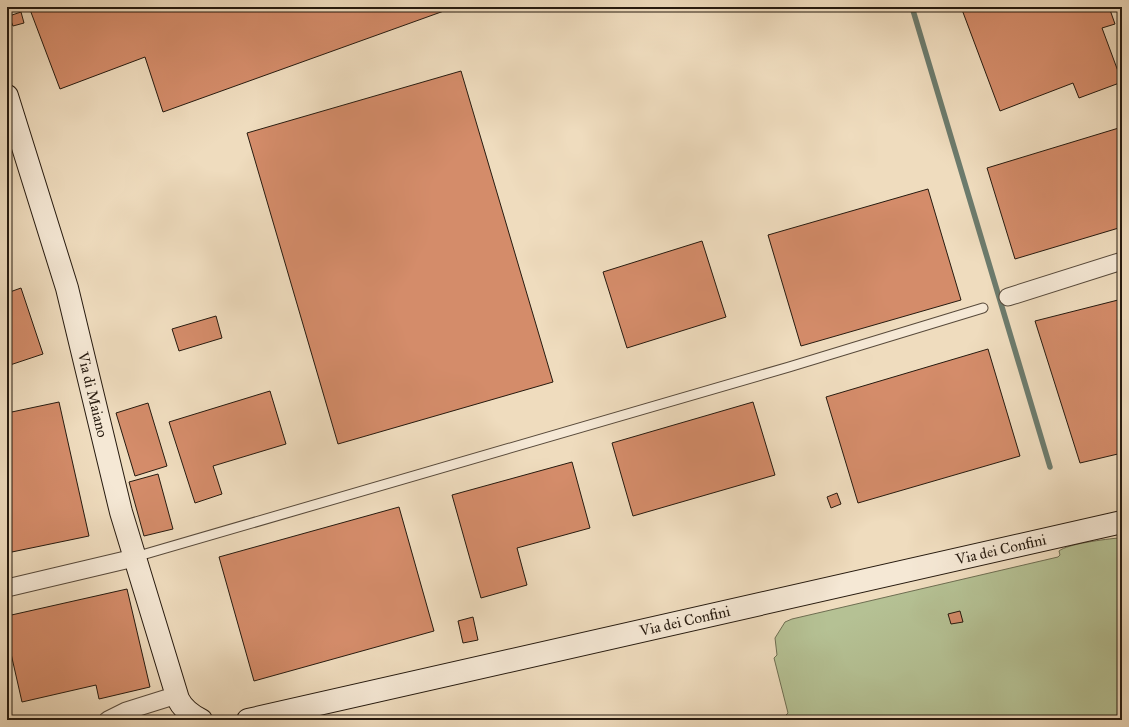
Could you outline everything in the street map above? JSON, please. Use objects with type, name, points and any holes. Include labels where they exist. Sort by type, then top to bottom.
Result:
[{"type":"street","name":"Via di Maiano","points":[[7,96],[67,288],[121,512],[177,695]]},
{"type":"street","points":[[1008,297],[1122,261]]},
{"type":"street","name":"Via dei Confini","points":[[248,720],[1122,522]]},
{"type":"street","points":[[7,588],[134,558]]},
{"type":"street","points":[[108,720],[126,712],[177,695],[184,708],[194,717],[201,720]]},
{"type":"lane","points":[[134,558],[983,308]]},
{"type":"green space","points":[[1119,538],[1122,539],[1122,720],[768,720],[784,717],[788,713],[774,658],[777,655],[775,638],[785,622],[792,619],[1058,557],[1060,555],[1059,551],[1070,546]]},
{"type":"building","points":[[29,7],[455,7],[163,112],[145,57],[60,89]]},
{"type":"building","points":[[961,7],[1109,7],[1115,24],[1102,28],[1122,82],[1079,98],[1073,83],[1000,111]]},
{"type":"building","points":[[21,12],[24,23],[13,26],[9,16]]},
{"type":"building","points":[[461,71],[553,382],[338,444],[247,133]]},
{"type":"building","points":[[1122,127],[1122,227],[1015,259],[987,168]]},
{"type":"building","points":[[928,189],[961,300],[801,346],[768,235]]},
{"type":"building","points":[[702,241],[726,317],[627,348],[603,272]]},
{"type":"building","points":[[21,288],[43,354],[7,366],[7,293]]},
{"type":"building","points":[[1122,299],[1122,453],[1080,463],[1035,321]]},
{"type":"building","points":[[216,316],[222,338],[179,351],[172,329]]},
{"type":"building","points":[[988,349],[1020,456],[858,503],[826,397]]},
{"type":"building","points":[[270,391],[286,444],[213,466],[222,494],[195,503],[169,422]]},
{"type":"building","points":[[59,402],[89,536],[7,553],[7,413]]},
{"type":"building","points":[[753,402],[775,475],[633,516],[612,443]]},
{"type":"building","points":[[148,403],[167,466],[135,476],[116,413]]},
{"type":"building","points":[[572,462],[590,528],[517,548],[527,585],[481,598],[452,495]]},
{"type":"building","points":[[158,474],[173,529],[144,536],[129,482]]},
{"type":"building","points":[[837,493],[841,504],[831,508],[827,497]]},
{"type":"building","points":[[399,507],[434,631],[254,681],[219,557]]},
{"type":"building","points":[[127,589],[150,687],[99,699],[96,685],[22,702],[7,636],[7,616]]},
{"type":"building","points":[[960,611],[963,622],[951,624],[948,614]]},
{"type":"building","points":[[473,617],[478,640],[463,643],[458,621]]},
{"type":"waterway","points":[[912,7],[1050,467]]}]
